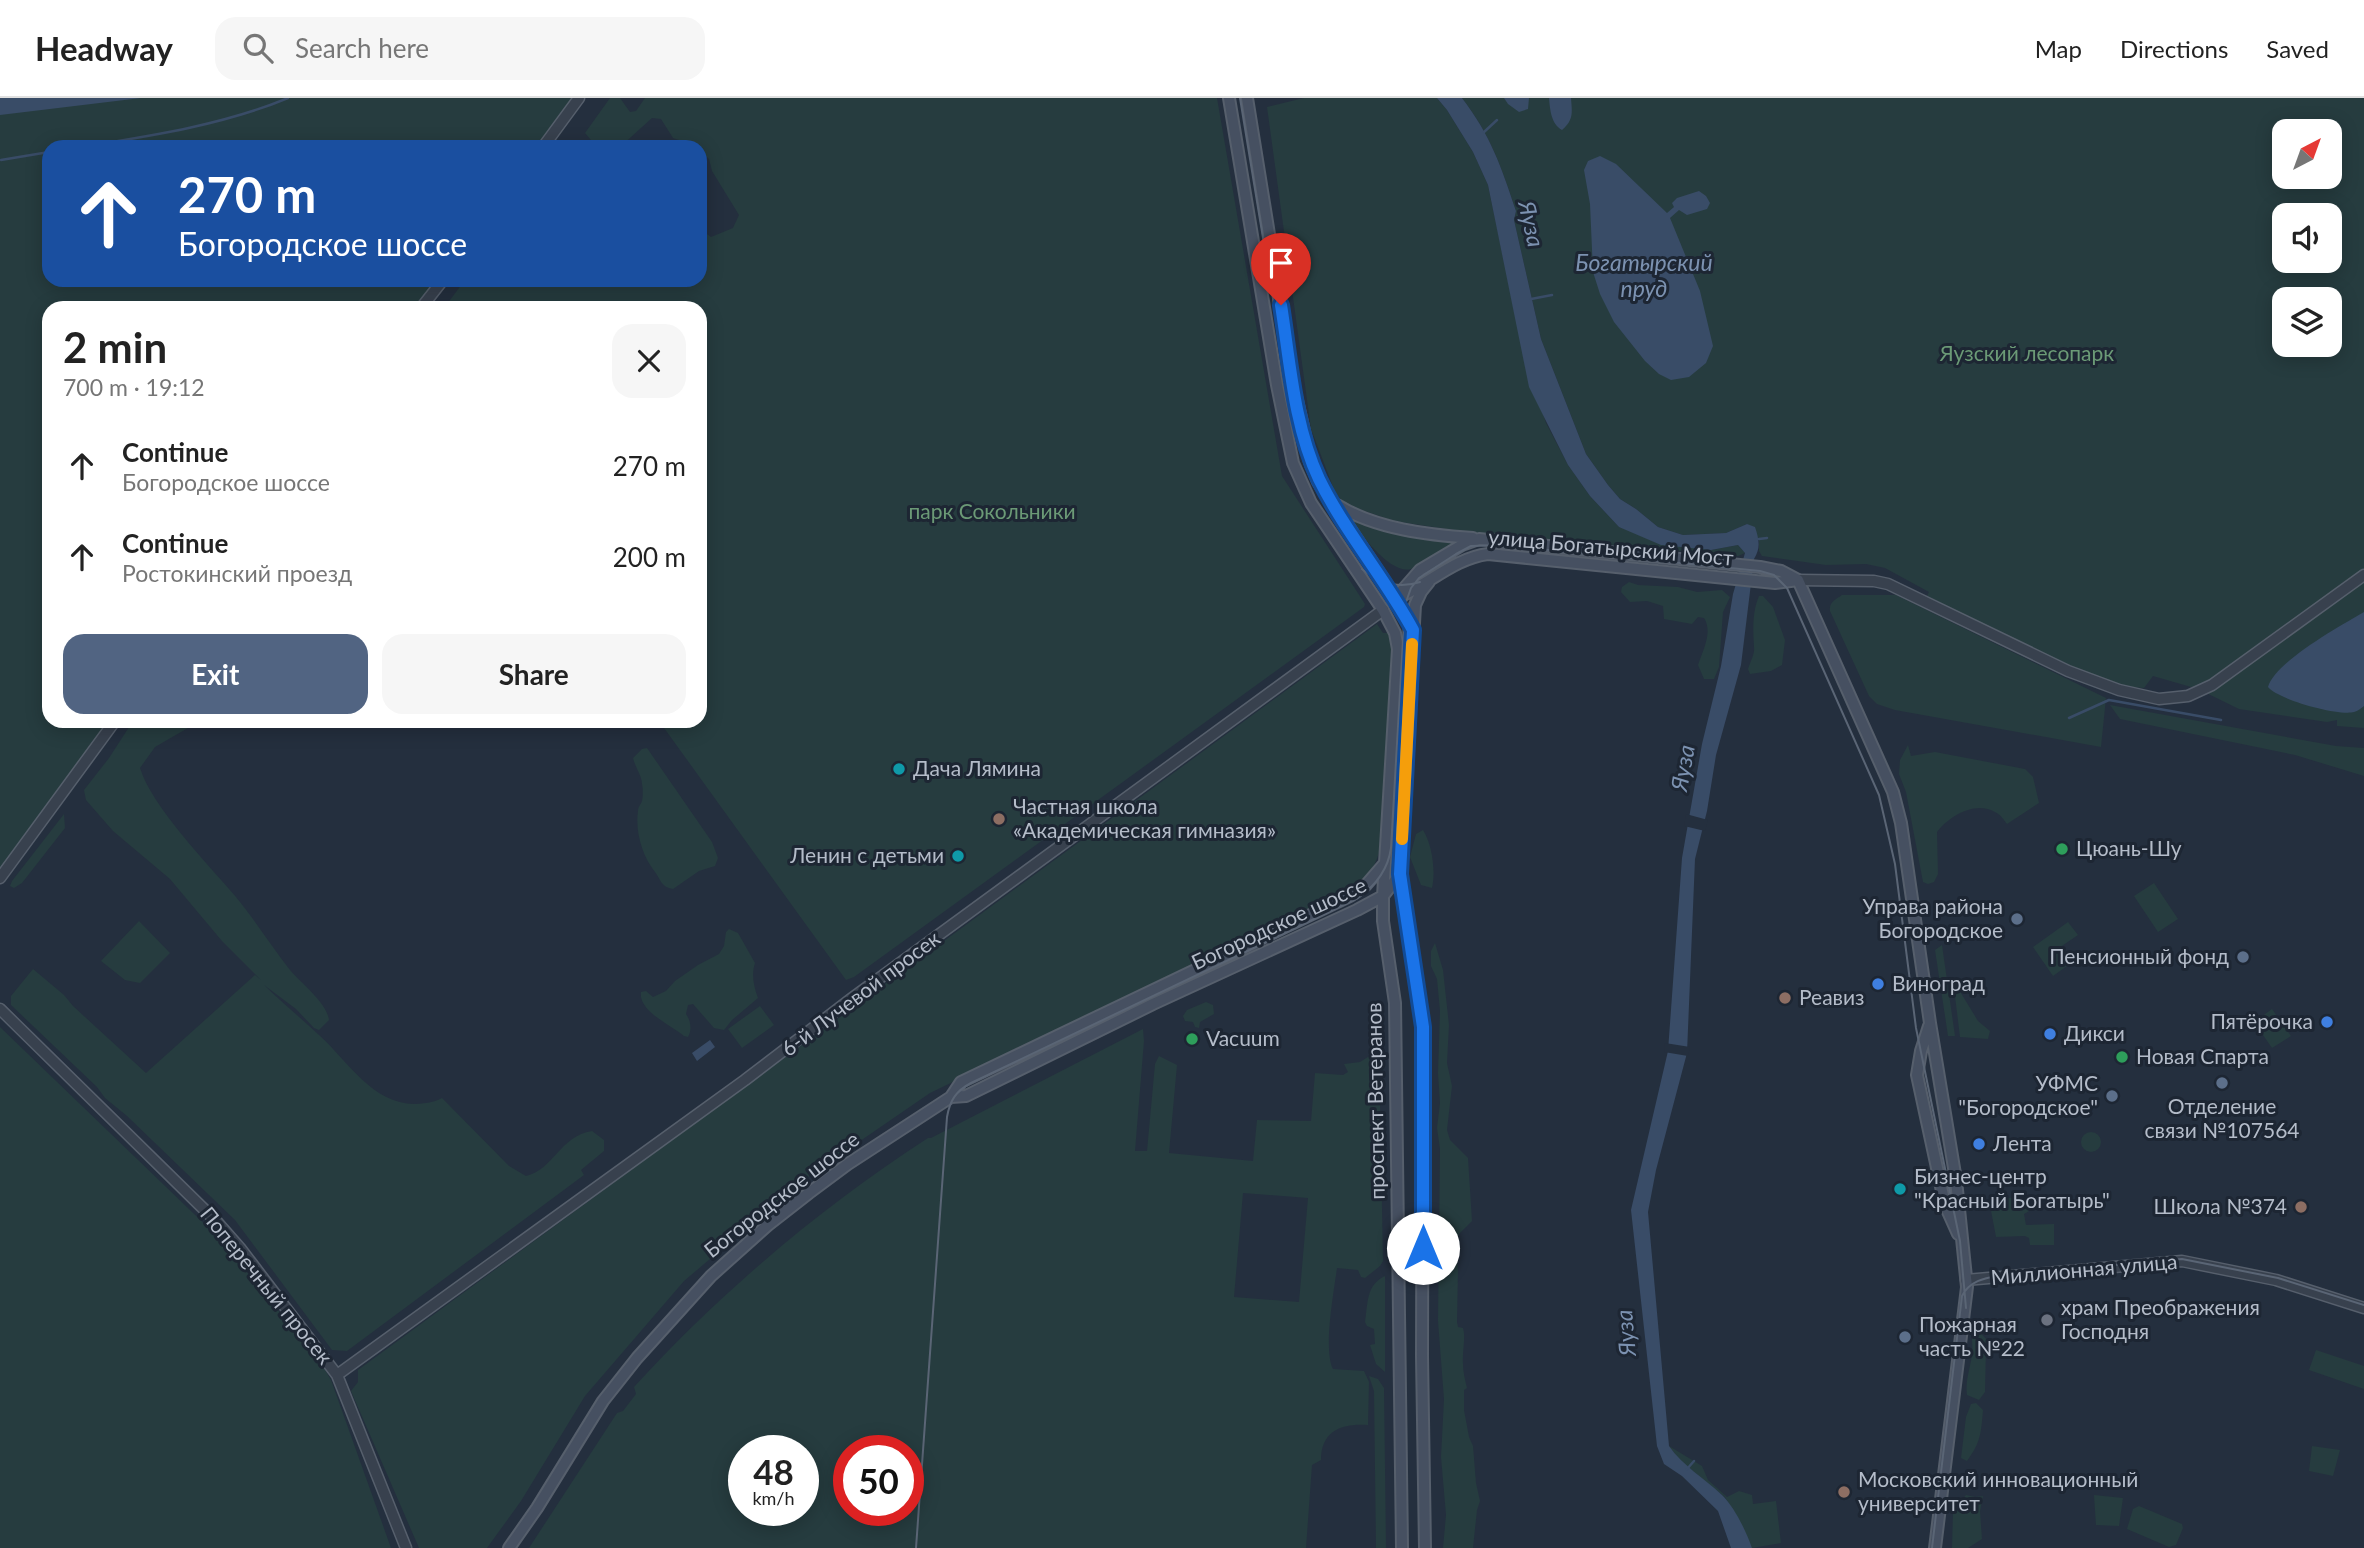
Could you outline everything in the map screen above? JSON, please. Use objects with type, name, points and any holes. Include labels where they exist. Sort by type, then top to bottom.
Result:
[{"type":"main road","name":"Богородское шоссе","points":[[509,1548],[603,1401],[637,1358],[711,1276],[768,1225],[848,1164],[951,1097],[961,1082],[1350,896],[1366,885],[1385,863],[1398,649],[1395,633],[1383,610],[1311,503],[1293,463],[1276,385],[1229,98]]},
{"type":"main road","points":[[1247,98],[1303,432],[1311,461],[1333,503],[1396,598],[1413,630]]},
{"type":"main road","points":[[1333,503],[1356,515],[1388,525],[1479,539]]},
{"type":"main road","name":"улица Богатырский Мост","points":[[1396,598],[1420,570],[1462,545],[1479,539],[1760,567],[1781,571],[1798,580]]},
{"type":"main road","name":"улица Богатырский Мост","points":[[1396,598],[1429,582],[1460,562],[1488,554],[1759,581],[1783,583],[1798,580]]},
{"type":"main road","points":[[1798,580],[1893,792],[1908,861],[1930,1023],[1956,1180],[1967,1296],[1934,1548]]},
{"type":"main road","points":[[1425,1548],[1422,1356],[1423,1027],[1409,919],[1400,874],[1413,630],[1418,598],[1429,582]]},
{"type":"main road","points":[[1383,610],[1396,598]]},
{"type":"main road","name":"проспект Ветеранов","points":[[1385,863],[1383,921],[1395,1003],[1402,1548]]},
{"type":"main road","name":"Богородское шоссе","points":[[951,1097],[966,1096],[1153,1004],[1357,910],[1383,895],[1400,874]]},
{"type":"main road","points":[[1930,1023],[1917,1075],[1945,1205],[1962,1242]]},
{"type":"street","points":[[548,140],[579,98]]},
{"type":"street","points":[[426,301],[438,287]]},
{"type":"street","name":"улица Богатырский Мост","points":[[1798,580],[1874,581],[1888,584],[2068,671],[2119,691],[2159,699],[2188,696],[2212,685],[2364,575]]},
{"type":"street","name":"6-й Лучевой просек","points":[[337,1375],[734,1088],[862,991],[1383,610]]},
{"type":"street","points":[[0,878],[111,728]]},
{"type":"street","name":"Поперечный просек","points":[[0,1009],[218,1223],[337,1375],[406,1548]]},
{"type":"street","name":"Миллионная улица","points":[[1966,1280],[2182,1261],[2276,1280],[2364,1308]]},
{"type":"green space","points":[[0,98],[572,98],[541,140],[42,140],[42,287],[432,287],[422,301],[42,301],[42,728],[105,728],[0,869]]},
{"type":"green space","name":"парк Сокольники","points":[[610,98],[620,98],[630,112],[636,111],[645,98],[1217,98],[1282,476],[1365,604],[1364,607],[854,977],[846,980],[664,728],[707,728],[707,301],[449,301],[460,287],[707,287],[707,234],[711,237],[733,228],[739,215],[712,171],[707,157],[707,140],[673,138],[661,119],[652,118],[628,140],[591,140],[585,133]]},
{"type":"green space","points":[[1304,98],[1437,98],[1473,152],[1488,185],[1522,348],[1546,423],[1568,465],[1590,496],[1619,527],[1711,550],[1738,545],[1745,553],[1738,556],[1466,532],[1394,521],[1344,504],[1335,492],[1311,429],[1267,107]]},
{"type":"green space","name":"Яузский лесопарк","points":[[1462,98],[2364,98],[2364,728],[2337,726],[2337,720],[2327,722],[2239,709],[2198,689],[2153,676],[2144,688],[2119,686],[2066,665],[1927,596],[1929,592],[1885,568],[1866,564],[1826,565],[1762,556],[1759,539],[1747,524],[1726,533],[1683,535],[1658,527],[1620,499],[1586,454],[1541,339],[1514,220],[1516,211],[1481,125]]},
{"type":"green space","points":[[1351,519],[1401,534],[1453,543],[1416,567],[1403,569],[1394,566],[1377,552]]},
{"type":"green space","points":[[1629,582],[1678,587],[1697,592],[1722,590],[1730,597],[1723,612],[1719,667],[1714,679],[1704,679],[1698,665],[1708,629],[1704,618],[1698,617],[1692,624],[1664,619],[1663,606],[1647,601],[1630,602],[1621,592],[1622,587]]},
{"type":"green space","points":[[1842,595],[1896,595],[2106,698],[2101,747],[1895,710],[1877,704],[1869,696],[1830,611],[1832,603]]},
{"type":"green space","points":[[1759,596],[1763,596],[1773,607],[1785,640],[1782,665],[1771,671],[1750,674],[1748,669],[1754,650],[1754,615]]},
{"type":"green space","points":[[1377,624],[1383,633],[1388,633],[1394,651],[1381,845],[1372,870],[1365,878],[1348,891],[1314,908],[930,1093],[802,1181],[684,1281],[585,1396],[521,1501],[487,1548],[419,1548],[351,1391],[358,1382],[358,1370]]},
{"type":"green space","points":[[2110,705],[2336,746],[2364,748],[2364,776],[2295,755],[2120,719]]},
{"type":"green space","points":[[128,728],[188,728],[155,747],[140,768],[146,783],[182,835],[243,906],[290,970],[319,1000],[329,1020],[319,1030],[314,1028],[296,1009],[264,985],[319,1035],[362,1080],[387,1097],[401,1102],[416,1104],[442,1098],[509,1166],[526,1176],[543,1167],[572,1139],[581,1134],[592,1131],[604,1140],[604,1151],[581,1170],[584,1175],[347,1351],[332,1350],[235,1220],[11,1005],[11,996],[33,969],[146,1073],[255,975],[261,980],[222,941],[170,879],[113,831],[86,800],[84,790]]},
{"type":"green space","points":[[1908,745],[1911,756],[1935,752],[2025,769],[2033,777],[2039,803],[2007,824],[1999,814],[1987,809],[1971,809],[1955,816],[1937,832],[1938,874],[1934,882],[1923,882],[1906,792],[1899,774],[1900,760]]},
{"type":"green space","points":[[647,748],[712,842],[718,858],[715,866],[699,871],[673,889],[664,885],[650,866],[639,835],[637,819],[643,788],[633,758]]},
{"type":"green space","points":[[64,814],[65,828],[22,883],[14,888],[10,886],[12,881]]},
{"type":"green space","points":[[1423,830],[1432,858],[1432,888],[1421,885],[1410,857],[1416,834]]},
{"type":"green space","points":[[2154,883],[2178,919],[2158,932],[2134,896]]},
{"type":"green space","points":[[139,921],[170,953],[140,983],[125,980],[101,961]]},
{"type":"green space","points":[[2068,922],[2078,935],[2056,950],[2067,966],[2053,976],[2033,947]]},
{"type":"green space","points":[[729,929],[738,933],[755,963],[753,972],[758,998],[724,1030],[714,1028],[693,1004],[688,1005],[686,1014],[690,1031],[688,1037],[684,1036],[650,1011],[641,999],[641,992],[646,991],[653,997],[666,991],[675,981],[719,954]]},
{"type":"green space","points":[[1435,943],[1443,970],[1449,1025],[1447,1063],[1452,1086],[1447,1130],[1450,1140],[1468,1158],[1472,1221],[1459,1234],[1455,1243],[1458,1270],[1457,1322],[1464,1332],[1463,1367],[1467,1388],[1464,1390],[1464,1410],[1473,1446],[1480,1501],[1473,1548],[1443,1548],[1446,1515],[1441,1457],[1444,1399],[1438,1321],[1440,1149],[1437,1128],[1440,1103],[1440,1011],[1437,979],[1431,966],[1431,951]]},
{"type":"green space","points":[[1942,945],[1955,1036],[1948,1036],[1935,950]]},
{"type":"green space","points":[[1953,980],[1978,1021],[1990,1031],[1988,1039],[1960,1037]]},
{"type":"green space","points":[[1206,1002],[1213,1005],[1214,1014],[1200,1022],[1199,1028],[1195,1027],[1193,1022],[1185,1021],[1183,1016],[1187,1010]]},
{"type":"green space","points":[[760,1006],[774,1025],[742,1048],[728,1029]]},
{"type":"green space","points":[[2272,1009],[2291,1036],[2272,1048],[2254,1022]]},
{"type":"green space","points":[[0,1027],[219,1238],[319,1360],[331,1380],[391,1548],[0,1548]]},
{"type":"green space","points":[[1143,1029],[1135,1151],[1147,1151],[1155,1064],[1159,1056],[1177,1065],[1169,1153],[1253,1161],[1257,1120],[1311,1121],[1315,1073],[1343,1075],[1348,1072],[1344,1064],[1360,1062],[1379,1050],[1383,1261],[1365,1278],[1361,1277],[1358,1270],[1337,1268],[1329,1334],[1333,1369],[1364,1371],[1369,1382],[1368,1425],[1350,1425],[1335,1430],[1325,1442],[1321,1460],[1312,1465],[1306,1548],[529,1548],[617,1413],[623,1411],[636,1394],[634,1387],[667,1352],[737,1285],[810,1222],[928,1138]],"holes":[[[1243,1193],[1308,1198],[1299,1302],[1234,1297]]]},
{"type":"green space","points":[[2087,1132],[2095,1132],[2101,1142],[2095,1152],[2087,1152],[2081,1146],[2081,1138]]},
{"type":"green space","points":[[2018,1197],[2020,1202],[2030,1202],[2031,1210],[2024,1214],[2026,1225],[2054,1224],[2054,1245],[2030,1245],[2029,1238],[2025,1236],[1996,1237],[1989,1200]]},
{"type":"green space","points":[[1385,1276],[1385,1372],[1376,1364],[1370,1345],[1375,1344],[1374,1329],[1365,1322],[1371,1290],[1374,1284]]},
{"type":"green space","points":[[1975,1327],[1987,1340],[1988,1347],[1985,1392],[1979,1400],[1967,1395],[1972,1334]]},
{"type":"green space","points":[[2316,1350],[2364,1366],[2364,1389],[2309,1370]]},
{"type":"green space","points":[[1369,1376],[1378,1379],[1384,1388],[1386,1548],[1376,1548],[1374,1391]]},
{"type":"green space","points":[[1976,1403],[1983,1410],[1981,1431],[1978,1443],[1967,1461],[1961,1458],[1966,1417],[1971,1404]]},
{"type":"green space","points":[[1669,1446],[1702,1466],[1708,1480],[1727,1497],[1739,1491],[1752,1495],[1753,1504],[1776,1501],[1781,1543],[1752,1548],[1725,1497],[1680,1461]]},
{"type":"green space","points":[[2312,1446],[2340,1450],[2333,1476],[2309,1471]]},
{"type":"green space","points":[[1966,1495],[1983,1496],[1980,1511],[1982,1539],[1968,1548],[1952,1548],[1953,1510]]},
{"type":"green space","points":[[2094,1495],[2123,1498],[2119,1526],[2096,1525]]},
{"type":"green space","points":[[2139,1506],[2182,1524],[2176,1545],[2169,1547],[2127,1529],[2133,1509]]},
{"type":"water","points":[[0,98],[141,98],[0,115]]},
{"type":"water","points":[[1437,98],[1462,98],[1481,125],[1494,152],[1516,211],[1514,220],[1541,339],[1586,454],[1608,485],[1620,499],[1658,527],[1683,535],[1726,533],[1747,524],[1755,527],[1758,536],[1741,665],[1716,755],[1707,811],[1695,859],[1687,1053],[1656,1170],[1648,1212],[1669,1446],[1727,1500],[1740,1520],[1752,1548],[1731,1548],[1718,1511],[1682,1476],[1664,1464],[1657,1446],[1631,1210],[1668,1051],[1682,858],[1702,744],[1721,666],[1733,594],[1745,553],[1738,545],[1711,550],[1661,545],[1619,527],[1590,496],[1568,465],[1529,387],[1488,185],[1473,152]]},
{"type":"water","points":[[1504,98],[1529,98],[1528,109],[1519,112]]},
{"type":"water","points":[[1549,98],[1571,98],[1572,112],[1562,130],[1553,120]]},
{"type":"water","name":"Богатырский пруд","points":[[1600,156],[1616,164],[1667,213],[1674,207],[1672,203],[1677,198],[1699,191],[1710,203],[1707,209],[1687,215],[1679,210],[1670,218],[1700,291],[1713,346],[1706,363],[1689,377],[1671,380],[1659,374],[1645,361],[1614,322],[1600,294],[1593,272],[1590,204],[1584,170],[1588,161]]},
{"type":"water","points":[[2364,612],[2364,706],[2354,712],[2335,712],[2296,702],[2268,687],[2273,677],[2295,656]]},
{"type":"water","points":[[710,1040],[715,1047],[697,1061],[692,1053]]},
{"type":"pier","points":[[1686,814],[1708,820],[1705,831],[1684,826]]},
{"type":"pier","points":[[1665,1043],[1690,1047],[1688,1056],[1664,1052]]},
{"type":"waterway","points":[[124,140],[238,116],[288,98]]},
{"type":"waterway","points":[[1484,132],[1497,120]]},
{"type":"waterway","points":[[1,160],[42,153]]},
{"type":"waterway","points":[[1531,299],[1552,295]]},
{"type":"waterway","points":[[1759,539],[1767,538]]},
{"type":"waterway","points":[[2069,718],[2109,700],[2221,720]]},
{"type":"waterway","points":[[1687,1469],[1694,1461]]},
{"type":"tram line","points":[[1240,98],[1287,384],[1304,463],[1313,485],[1391,602],[1402,623]]},
{"type":"tram line","points":[[916,1548],[947,1117],[952,1101],[961,1089],[971,1083],[1358,898],[1375,883],[1384,870],[1391,848],[1405,605],[1411,588],[1419,578],[1471,546],[1499,545],[1760,571],[1774,575],[1787,588],[1879,795],[1895,864],[1916,1028],[1960,1241],[1966,1308]]},
{"type":"tram line","points":[[1362,569],[1375,578],[1397,585],[1420,582]]},
{"type":"tram line","points":[[1932,1548],[1962,1296],[1974,1283],[2002,1275],[2182,1259],[2278,1278],[2364,1305]]},
{"type":"slow traffic","points":[[1402,839],[1412,644]]},
{"type":"place","name":"Дача Лямина","points":[[899,769]]},
{"type":"place","name":"Частная школа «Академическая гимназия»","points":[[999,819]]},
{"type":"place","name":"Цюань-Шу","points":[[2062,849]]},
{"type":"place","name":"Ленин с детьми","points":[[958,856]]},
{"type":"place","name":"Управа района Богородское","points":[[2017,919]]},
{"type":"place","name":"Пенсионный фонд","points":[[2243,957]]},
{"type":"place","name":"Виноград","points":[[1878,984]]},
{"type":"place","name":"Реавиз","points":[[1785,998]]},
{"type":"place","name":"Пятёрочка","points":[[2327,1022]]},
{"type":"place","name":"Дикси","points":[[2050,1034]]},
{"type":"place","name":"Vacuum","points":[[1192,1039]]},
{"type":"place","name":"Новая Спарта","points":[[2122,1057]]},
{"type":"place","name":"Отделение связи №107564","points":[[2222,1083]]},
{"type":"place","name":"УФМС \"Богородское\"","points":[[2112,1096]]},
{"type":"place","name":"Лента","points":[[1979,1144]]},
{"type":"place","name":"Бизнес-центр \"Красный Богатырь\"","points":[[1900,1189]]},
{"type":"place","name":"Школа №374","points":[[2301,1207]]},
{"type":"place","name":"храм Преображения Господня","points":[[2047,1320]]},
{"type":"place","name":"Пожарная часть №22","points":[[1905,1337]]},
{"type":"place","name":"Московский инновационный университет","points":[[1844,1492]]},
{"type":"route","points":[[1281,305],[1293,383],[1311,461],[1333,503],[1396,598],[1413,630],[1400,874],[1423,1027],[1423,1248]]},
{"type":"water label","name":"Яуза","points":[[1531,224]]},
{"type":"water label","name":"Яуза","points":[[1683,768]]},
{"type":"water label","name":"Яуза","points":[[1626,1333]]}]
